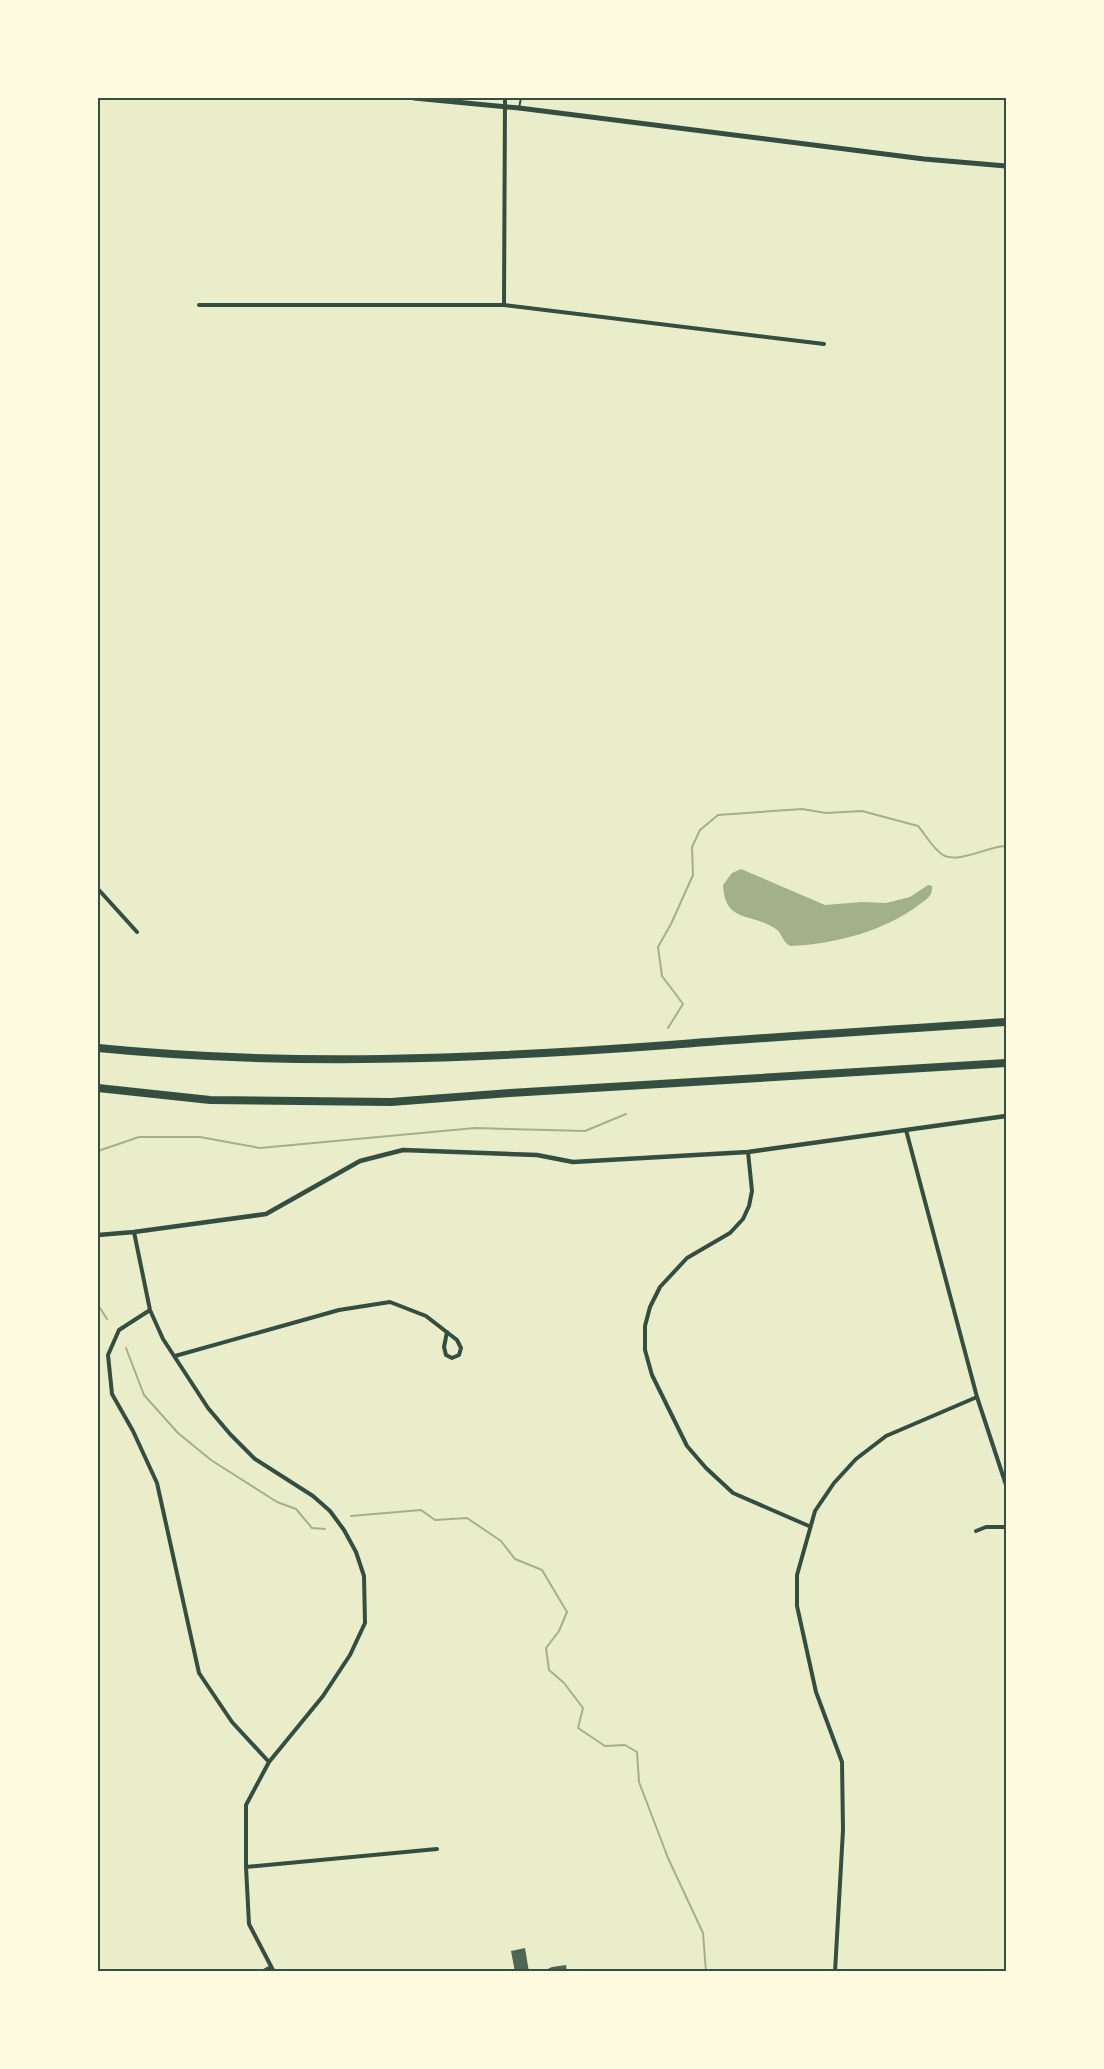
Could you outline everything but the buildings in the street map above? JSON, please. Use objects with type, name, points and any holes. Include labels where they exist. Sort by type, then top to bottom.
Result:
[{"type":"highway","points":[[98,1048],[236,1059],[411,1060],[599,1050],[1006,1022]]},
{"type":"highway","points":[[98,1088],[210,1100],[391,1102],[1006,1063]]},
{"type":"main road","points":[[414,98],[519,108],[924,159],[1006,166]]},
{"type":"street","points":[[504,305],[505,98]]},
{"type":"street","points":[[199,305],[504,305],[824,345]]},
{"type":"street","points":[[98,889],[137,932]]},
{"type":"street","points":[[98,1234],[134,1232],[266,1214],[360,1161],[403,1150],[537,1155],[573,1162],[748,1152],[1006,1116]]},
{"type":"street","points":[[906,1130],[977,1397],[1006,1485]]},
{"type":"street","points":[[748,1152],[752,1191],[749,1206],[743,1218],[730,1233],[687,1258],[660,1287],[650,1307],[645,1326],[645,1350],[652,1375],[687,1446],[706,1468],[733,1492],[810,1526]]},
{"type":"street","points":[[134,1232],[150,1310],[163,1339],[208,1408],[255,1458],[313,1496],[330,1511],[356,1552],[364,1576],[365,1623],[350,1655],[323,1696],[269,1762],[246,1805],[249,1924],[272,1969],[262,1971]]},
{"type":"street","points":[[175,1356],[339,1310],[390,1302],[426,1316],[447,1332],[457,1340],[461,1348],[459,1355],[452,1358],[446,1355],[444,1347],[447,1332]]},
{"type":"street","points":[[150,1310],[119,1330],[108,1354],[112,1394],[133,1431],[157,1483],[200,1673],[232,1722],[269,1762]]},
{"type":"street","points":[[835,1971],[843,1830],[842,1762],[816,1692],[797,1606],[796,1575],[815,1511],[834,1483],[856,1459],[886,1436],[977,1397]]},
{"type":"street","points":[[976,1531],[986,1527],[1006,1527]]},
{"type":"street","points":[[246,1868],[437,1849]]},
{"type":"lane","points":[[519,108],[521,98]]},
{"type":"shaded area","points":[[741,869],[825,905],[886,903],[910,897],[928,885],[932,886],[932,892],[920,904],[875,929],[842,939],[791,946],[776,929],[734,912],[729,906],[723,885],[732,873]]},
{"type":"waterway","points":[[668,1028],[683,1004],[662,976],[658,947],[693,875],[692,847],[700,830],[718,815],[802,809],[826,813],[862,811],[918,826],[936,849],[949,857],[965,856],[1006,846]]},
{"type":"waterway","points":[[98,1151],[139,1137],[200,1137],[260,1148],[475,1128],[585,1131],[626,1114]]},
{"type":"waterway","points":[[98,1305],[107,1319]]},
{"type":"waterway","points":[[126,1348],[144,1395],[178,1433],[211,1460],[277,1502],[296,1509],[312,1528],[325,1529]]},
{"type":"waterway","points":[[351,1516],[421,1510],[435,1520],[467,1518],[501,1541],[515,1559],[542,1570],[567,1612],[559,1631],[546,1648],[549,1670],[564,1683],[583,1708],[578,1728],[605,1746],[625,1745],[637,1752],[639,1782],[668,1858],[703,1933],[706,1972]]}]
